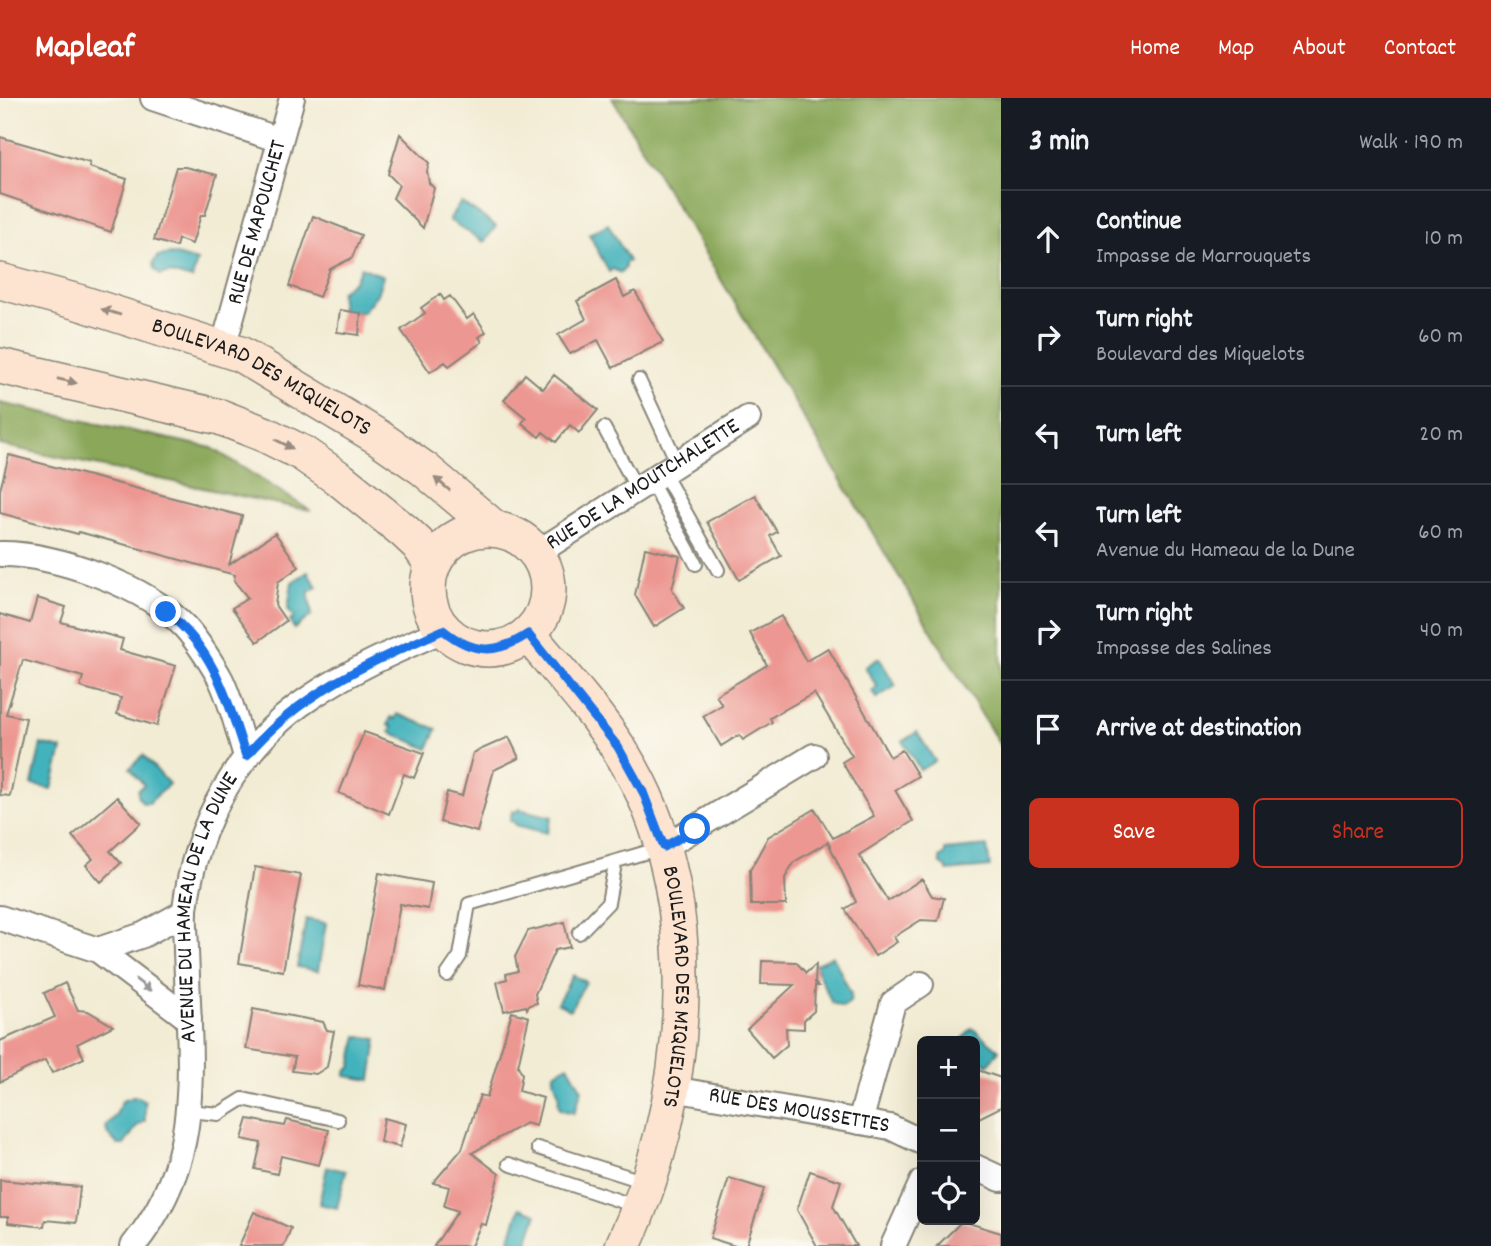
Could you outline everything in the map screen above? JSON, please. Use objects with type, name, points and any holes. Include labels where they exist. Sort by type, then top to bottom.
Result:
[{"type":"main road","name":"BOULEVARD DES MIQUELOTS","points":[[0,281],[78,302],[240,354],[378,437],[424,469],[494,528]]},
{"type":"main road","name":"BOULEVARD DES MIQUELOTS","points":[[0,366],[220,417],[264,434],[302,453],[341,480],[404,531],[418,544],[432,564]]},
{"type":"main road","points":[[494,528],[526,540],[537,553],[545,569],[547,604],[540,620],[528,634],[504,647],[476,648],[458,642],[443,630],[428,599],[428,581],[432,564],[443,548],[457,536],[475,529],[494,528]]},
{"type":"main road","name":"BOULEVARD DES MIQUELOTS","points":[[528,634],[618,747],[643,792],[664,847],[675,904],[681,1027],[673,1089],[643,1195],[623,1246]]},
{"type":"street","points":[[153,98],[280,140]]},
{"type":"street","name":"RUE DE MAPOUCHET","points":[[223,348],[292,98]]},
{"type":"street","name":"RUE DE LA MOUTCHALETTE","points":[[537,553],[748,418]]},
{"type":"street","points":[[0,554],[34,556],[88,570],[133,590],[185,627],[221,680],[246,756]]},
{"type":"street","name":"AVENUE DU HAMEAU DE LA DUNE","points":[[133,1246],[161,1205],[185,1142],[189,1111],[185,912],[191,873],[202,837],[232,775],[265,733],[309,698],[368,664],[443,630]]},
{"type":"street","points":[[664,847],[814,756]]},
{"type":"street","points":[[98,950],[143,935],[185,912]]},
{"type":"street","points":[[0,918],[98,950],[188,1019]]},
{"type":"street","points":[[860,1122],[893,1003],[921,984]]},
{"type":"street","name":"RUE DES MOUSSETTES","points":[[673,1089],[890,1127],[917,1140]]},
{"type":"street","points":[[980,1170],[1001,1180]]},
{"type":"street","points":[[893,1246],[917,1193]]},
{"type":"lane","points":[[639,380],[657,476],[696,564]]},
{"type":"lane","points":[[604,428],[657,476],[718,570]]},
{"type":"lane","points":[[447,975],[460,956],[469,904],[664,847]]},
{"type":"lane","points":[[579,933],[608,903],[615,863]]},
{"type":"lane","points":[[189,1111],[219,1114],[243,1099],[338,1120]]},
{"type":"lane","points":[[538,1147],[643,1195]]},
{"type":"lane","points":[[509,1164],[643,1195]]},
{"type":"green space","points":[[612,98],[1001,98],[1001,747]]},
{"type":"green space","points":[[0,403],[212,448],[311,511],[0,445]]},
{"type":"water","points":[[461,202],[496,226],[484,242],[449,220]]},
{"type":"water","points":[[608,224],[629,261],[625,263],[621,273],[613,269],[609,272],[589,234]]},
{"type":"water","points":[[172,254],[197,261],[192,279],[170,273],[160,275],[154,269],[153,263],[158,256]]},
{"type":"water","points":[[361,267],[383,276],[377,294],[363,312],[342,312],[340,292],[354,281]]},
{"type":"water","points":[[308,572],[317,587],[309,592],[311,616],[294,629],[290,621],[294,618],[288,609],[292,582]]},
{"type":"water","points":[[879,658],[896,686],[876,698],[872,691],[877,687],[865,667]]},
{"type":"water","points":[[397,714],[437,729],[428,749],[390,732],[392,727],[388,725],[391,717],[395,719]]},
{"type":"water","points":[[917,732],[935,761],[920,770],[903,741]]},
{"type":"water","points":[[41,744],[62,749],[52,789],[32,785]]},
{"type":"water","points":[[143,755],[169,784],[149,803],[143,803],[138,797],[138,790],[144,785],[130,768]]},
{"type":"water","points":[[519,809],[552,817],[547,833],[515,825],[515,822],[510,821],[512,811],[517,812]]},
{"type":"water","points":[[987,846],[990,867],[947,871],[940,863],[945,850]]},
{"type":"water","points":[[306,919],[326,923],[318,971],[297,967]]},
{"type":"water","points":[[833,956],[851,994],[850,1002],[843,1007],[832,1003],[814,965]]},
{"type":"water","points":[[573,975],[586,982],[570,1010],[557,1003]]},
{"type":"water","points":[[972,1028],[999,1050],[988,1065],[980,1058],[980,1036],[965,1036]]},
{"type":"water","points":[[357,1036],[377,1039],[371,1080],[345,1076],[351,1068]]},
{"type":"water","points":[[568,1065],[582,1090],[574,1113],[561,1110],[554,1077],[554,1073]]},
{"type":"water","points":[[139,1097],[145,1102],[145,1121],[137,1126],[124,1145],[118,1145],[107,1133],[106,1126],[116,1115],[122,1101]]},
{"type":"water","points":[[327,1167],[346,1171],[337,1208],[319,1204]]},
{"type":"water","points":[[520,1208],[537,1214],[526,1246],[509,1240]]},
{"type":"building","points":[[400,134],[429,163],[429,183],[434,188],[423,228],[393,198],[399,185],[388,174]]},
{"type":"building","points":[[0,137],[90,163],[89,167],[127,179],[111,232],[0,194]]},
{"type":"building","points":[[176,167],[217,175],[205,215],[201,215],[192,244],[178,239],[176,247],[154,240]]},
{"type":"building","points":[[313,216],[361,235],[352,258],[330,269],[319,297],[289,286]]},
{"type":"building","points":[[616,280],[624,297],[635,291],[663,342],[613,368],[598,340],[570,354],[558,335],[586,319],[577,301]]},
{"type":"building","points":[[440,294],[444,300],[450,296],[467,319],[474,314],[486,332],[479,337],[482,342],[449,366],[445,362],[430,372],[401,330],[425,313],[421,308]]},
{"type":"building","points":[[340,310],[361,313],[359,335],[337,332]]},
{"type":"building","points":[[525,374],[543,389],[554,375],[598,410],[579,433],[570,425],[556,442],[543,432],[539,437],[522,423],[526,418],[504,400]]},
{"type":"building","points":[[9,455],[242,516],[229,565],[275,533],[299,567],[278,582],[275,605],[286,621],[257,642],[232,608],[248,598],[234,581],[235,575],[0,513],[0,490]]},
{"type":"building","points":[[755,495],[777,532],[770,536],[781,556],[739,580],[707,522]]},
{"type":"building","points":[[645,548],[680,556],[672,589],[684,608],[654,627],[635,595]]},
{"type":"building","points":[[37,598],[66,607],[61,622],[123,639],[120,650],[176,666],[157,726],[117,714],[121,698],[80,687],[83,677],[23,660],[6,714],[26,718],[10,796],[0,795],[0,614],[30,623]]},
{"type":"building","points":[[781,616],[806,661],[828,648],[890,757],[902,750],[918,776],[895,790],[913,821],[859,855],[888,901],[922,879],[932,896],[944,898],[938,921],[921,920],[894,937],[897,942],[875,956],[845,909],[856,902],[828,842],[794,862],[785,878],[786,905],[751,905],[750,870],[768,837],[815,809],[833,838],[874,816],[842,762],[852,756],[814,693],[770,718],[772,722],[743,740],[739,735],[721,746],[703,716],[722,705],[716,695],[767,665],[750,633]]},
{"type":"building","points":[[364,732],[424,753],[414,778],[404,774],[389,814],[339,793]]},
{"type":"building","points":[[509,737],[519,758],[494,770],[477,832],[440,822],[447,792],[462,796],[473,753]]},
{"type":"building","points":[[117,797],[141,823],[110,851],[121,863],[101,882],[86,865],[93,859],[72,836]]},
{"type":"building","points":[[255,867],[301,875],[283,971],[239,963]]},
{"type":"building","points":[[379,873],[432,883],[428,909],[400,904],[385,990],[358,985]]},
{"type":"building","points":[[564,922],[570,947],[555,950],[535,994],[537,1003],[529,1005],[527,1009],[526,1006],[504,1011],[497,982],[507,979],[506,974],[518,971],[515,957],[528,931]]},
{"type":"building","points":[[762,961],[796,962],[806,973],[816,964],[815,983],[818,986],[815,986],[814,1011],[804,1020],[804,1029],[786,1028],[787,1045],[772,1058],[747,1029],[794,985],[761,984]]},
{"type":"building","points":[[65,983],[78,1010],[88,1011],[113,1026],[77,1044],[84,1058],[52,1073],[45,1060],[0,1082],[0,1041],[55,1017],[44,993]]},
{"type":"building","points":[[253,1009],[323,1022],[327,1030],[334,1031],[327,1067],[316,1074],[292,1071],[295,1057],[246,1049]]},
{"type":"building","points":[[512,1012],[529,1017],[518,1066],[522,1074],[519,1091],[543,1098],[536,1126],[526,1123],[472,1153],[499,1174],[486,1225],[481,1224],[471,1246],[434,1246],[458,1211],[444,1206],[449,1187],[433,1183],[462,1149],[480,1095],[487,1097]]},
{"type":"building","points":[[980,1071],[1001,1078],[1001,1107],[980,1118]]},
{"type":"building","points":[[384,1118],[406,1124],[400,1147],[380,1142]]},
{"type":"building","points":[[248,1119],[285,1126],[287,1120],[329,1130],[319,1165],[281,1156],[277,1174],[255,1169],[261,1143],[242,1139]]},
{"type":"building","points":[[810,1171],[841,1181],[833,1206],[856,1246],[817,1246],[797,1210]]},
{"type":"building","points":[[729,1178],[764,1189],[746,1246],[735,1246],[710,1238]]},
{"type":"building","points":[[0,1180],[80,1187],[76,1223],[45,1220],[44,1227],[8,1223],[8,1217],[0,1217]]},
{"type":"building","points":[[254,1212],[291,1228],[284,1246],[239,1246]]},
{"type":"building","points":[[958,1225],[975,1225],[1001,1233],[1001,1246],[937,1246]]},
{"type":"route","points":[[166,612],[185,627],[221,680],[246,756],[265,733],[309,698],[337,680],[443,630],[458,642],[476,648],[495,649],[513,644],[528,634],[618,747],[643,792],[664,847],[695,829]]}]
